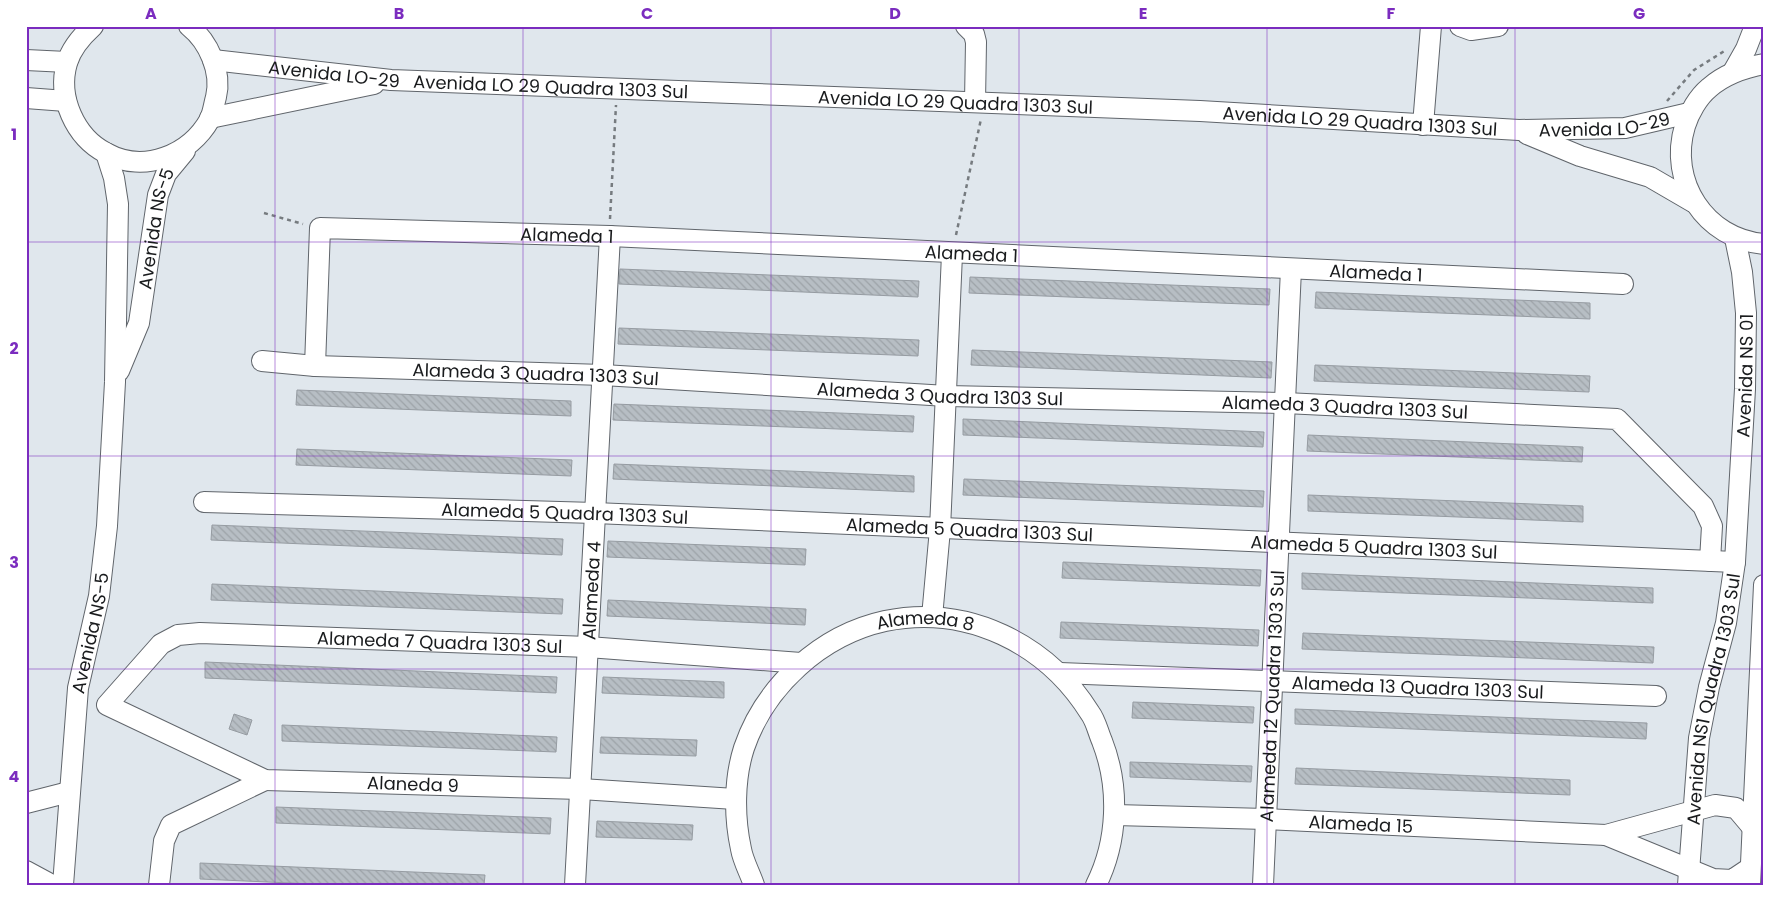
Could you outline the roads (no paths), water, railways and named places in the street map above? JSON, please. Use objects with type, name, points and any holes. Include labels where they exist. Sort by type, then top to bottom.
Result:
[{"type":"street","points":[[93,26],[80,39],[67,62],[64,87],[66,101],[80,132],[106,153],[123,160],[151,161],[177,153],[192,142]]},
{"type":"street","points":[[189,26],[206,44],[213,60],[218,89],[210,118]]},
{"type":"street","points":[[966,26],[974,34],[976,42],[980,102]]},
{"type":"street","points":[[1424,125],[1431,26]]},
{"type":"street","points":[[1460,26],[1471,30],[1498,26]]},
{"type":"street","points":[[1733,72],[1746,49],[1755,26]]},
{"type":"street","points":[[26,60],[67,62]]},
{"type":"street","name":"Avenida LO-29","points":[[213,60],[391,80]]},
{"type":"street","points":[[1764,64],[1733,72],[1708,89],[1689,113],[1680,143],[1681,173],[1693,202],[1711,223],[1735,238],[1764,244]]},
{"type":"street","name":"Avenida LO-29","points":[[210,118],[391,80]]},
{"type":"street","name":"Avenida LO 29 Quadra 1303 Sul","points":[[391,80],[1200,111],[1519,130]]},
{"type":"street","points":[[26,98],[66,101]]},
{"type":"street","name":"Avenida LO-29","points":[[1519,130],[1625,128],[1689,113]]},
{"type":"street","name":"Avenida NS-5","points":[[114,382],[139,322],[158,195],[166,174],[210,118]]},
{"type":"street","points":[[1519,130],[1580,156],[1650,178],[1693,202]]},
{"type":"street","name":"Avenida NS-5","points":[[63,885],[78,688],[100,596],[107,526],[114,382],[118,204],[106,153]]},
{"type":"street","name":"Alameda 1","points":[[315,366],[320,228],[610,236],[952,254],[1623,284]]},
{"type":"street","name":"Alameda 4","points":[[575,885],[610,236]]},
{"type":"street","name":"Avenida NS 01","points":[[1735,238],[1742,272],[1746,313],[1738,521]]},
{"type":"street","points":[[932,617],[940,528],[952,254]]},
{"type":"street","name":"Alameda 12 Quadra 1303 Sul","points":[[1263,885],[1291,269]]},
{"type":"street","name":"Alameda 3 Quadra 1303 Sul","points":[[262,361],[315,366],[603,374],[947,396],[1285,403],[1617,419],[1703,506],[1712,526]]},
{"type":"street","name":"Alameda 5 Quadra 1303 Sul","points":[[204,502],[596,513],[1734,562]]},
{"type":"street","points":[[1710,561],[1712,526],[1738,521]]},
{"type":"street","name":"Avenida NS1 Quadra 1303 Sul","points":[[1688,877],[1692,812],[1703,712],[1726,623],[1738,521]]},
{"type":"street","points":[[1606,835],[1688,877],[1732,880],[1750,876],[1764,585]]},
{"type":"street","name":"Alameda 8","points":[[754,885],[741,850],[735,799],[744,748],[767,701],[801,663],[841,637],[885,621],[932,617],[979,625],[1022,644],[1060,673],[1091,714],[1110,763],[1115,815],[1105,866],[1096,885]]},
{"type":"street","name":"Alameda 7 Quadra 1303 Sul","points":[[107,706],[161,644],[178,635],[200,633],[588,647],[801,663]]},
{"type":"street","name":"Alameda 13 Quadra 1303 Sul","points":[[1060,673],[1656,696]]},
{"type":"street","name":"Alaneda 9","points":[[107,706],[265,780],[581,789],[735,799]]},
{"type":"street","points":[[159,885],[164,841],[171,825],[265,780]]},
{"type":"street","points":[[26,803],[69,792]]},
{"type":"street","points":[[1606,835],[1715,805],[1736,808],[1752,827]]},
{"type":"street","name":"Alameda 15","points":[[1115,815],[1266,819],[1606,835]]},
{"type":"street","points":[[26,871],[52,885]]}]
